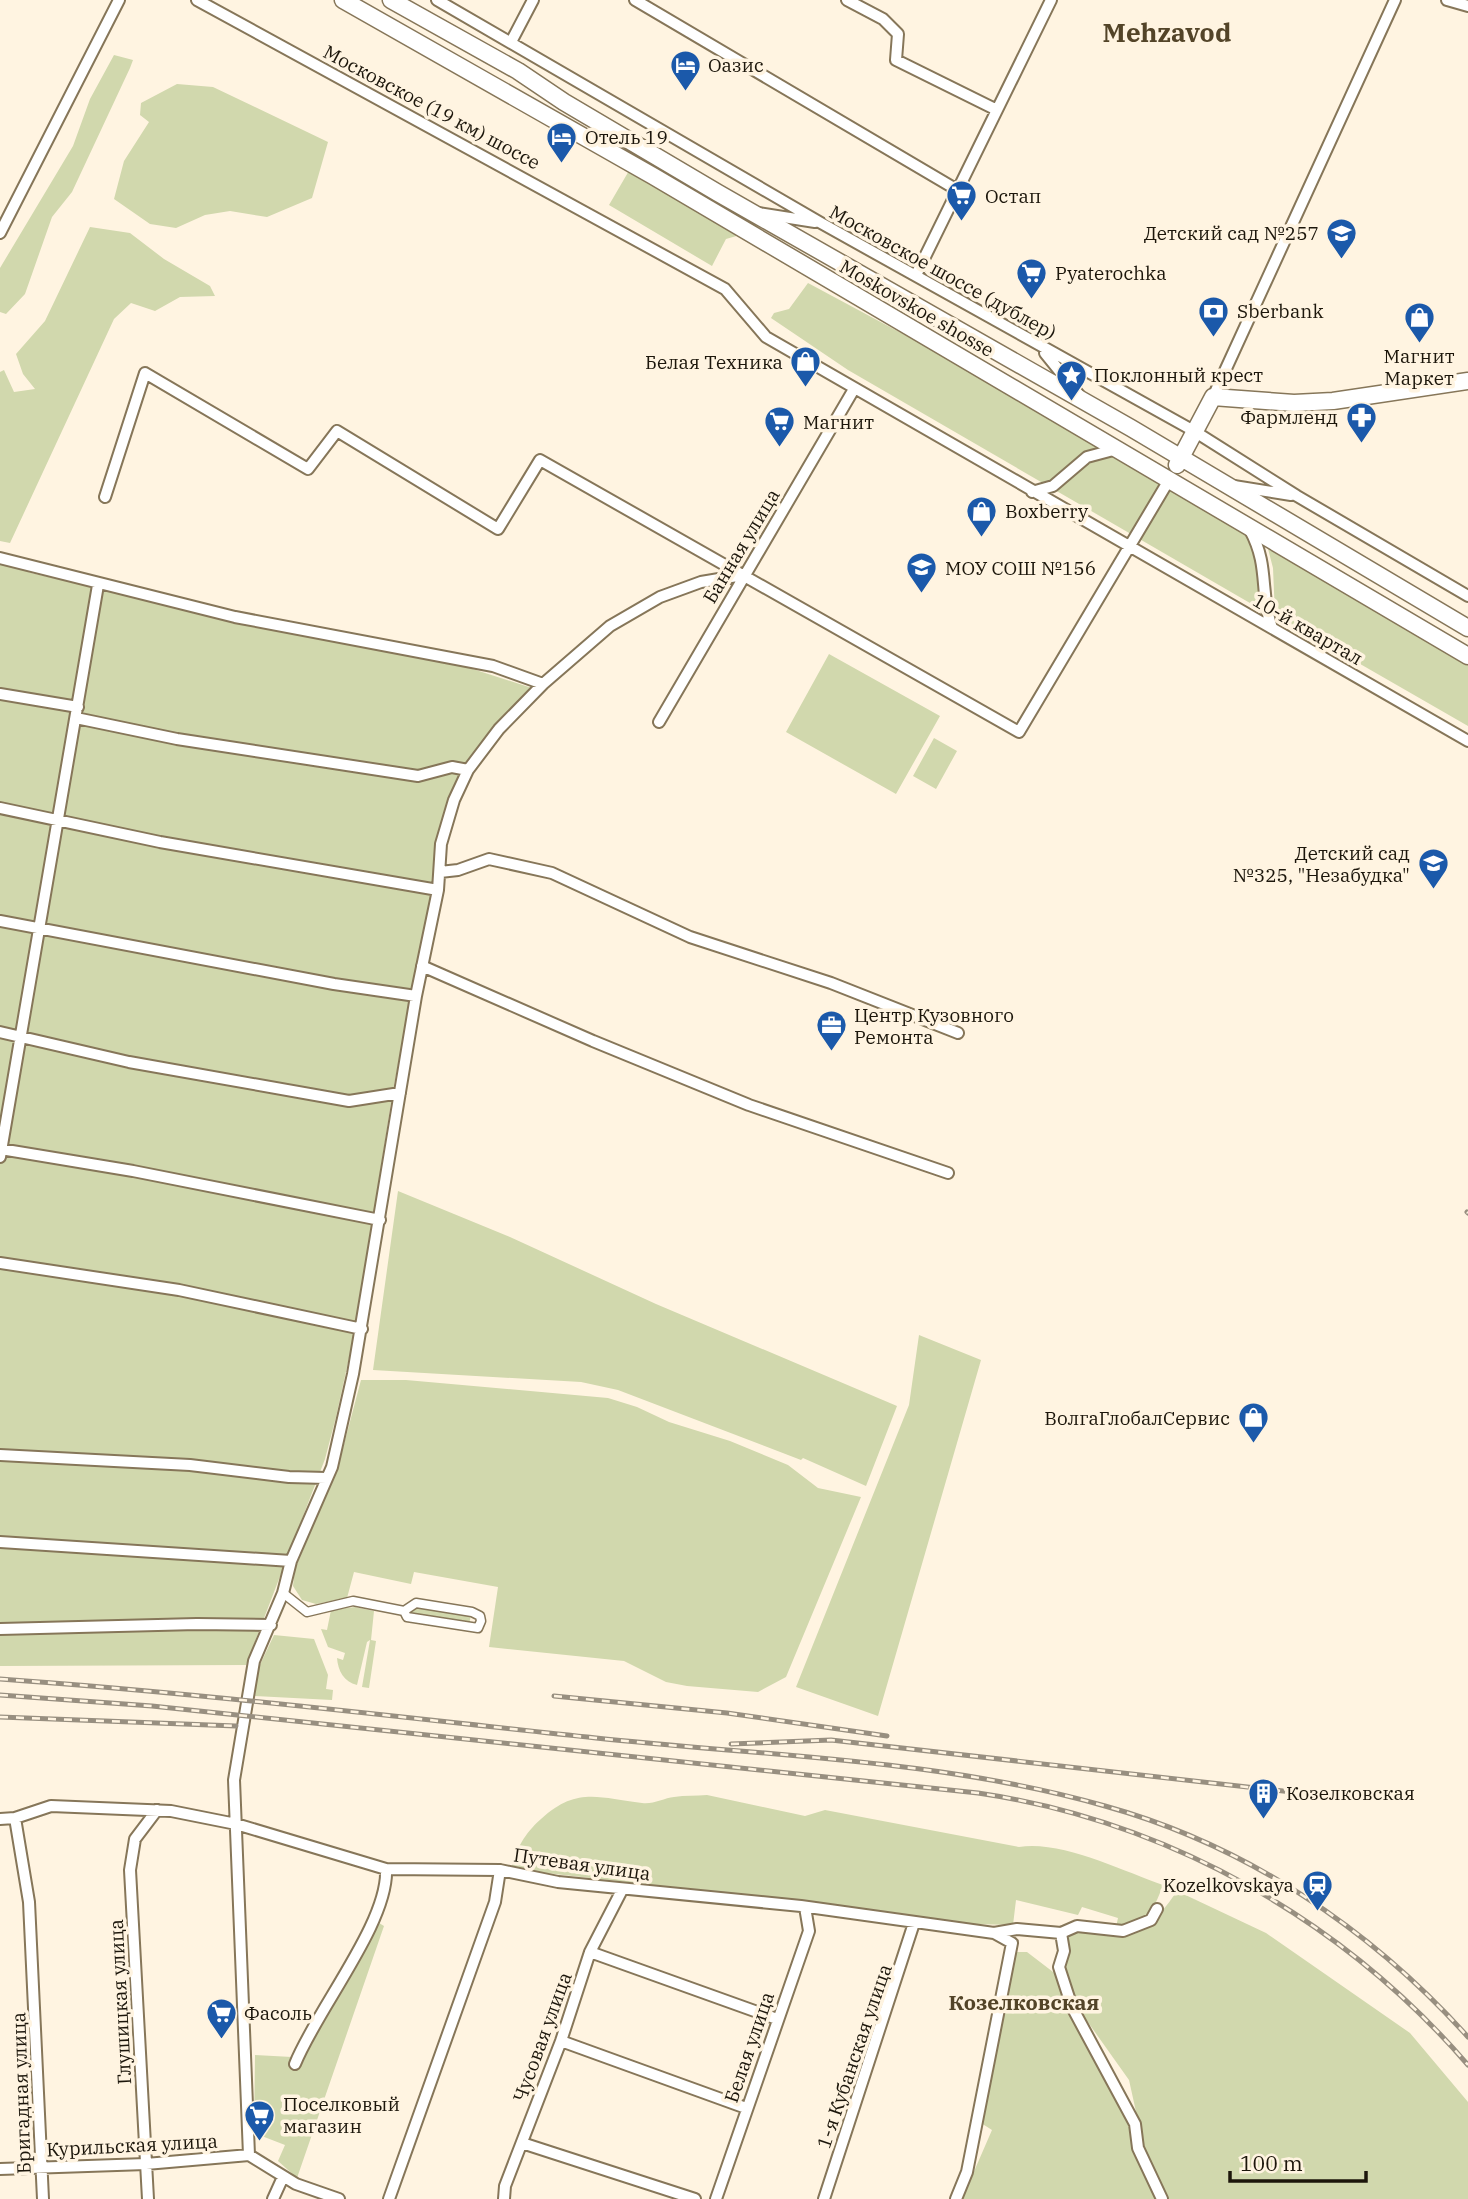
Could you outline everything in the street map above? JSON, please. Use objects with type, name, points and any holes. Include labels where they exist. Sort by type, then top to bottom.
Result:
[{"type":"main road","name":"Moskovskoe shosse","points":[[343,0],[556,120],[1468,656]]},
{"type":"main road","name":"Moskovskoe shosse","points":[[391,0],[1083,400],[1468,628]]},
{"type":"main road","points":[[528,104],[540,101],[538,86]]},
{"type":"main road","points":[[556,120],[553,107],[564,102]]},
{"type":"main road","points":[[1170,480],[1213,397],[1294,403],[1333,401],[1468,381]]},
{"type":"street","points":[[0,233],[119,0]]},
{"type":"street","name":"Московское (19 км) шоссе","points":[[197,0],[724,289],[766,337],[1032,492]]},
{"type":"street","name":"Московское шоссе (дублер)","points":[[437,0],[821,223],[1194,431],[1297,496],[1468,596]]},
{"type":"street","points":[[510,41],[533,0]]},
{"type":"street","points":[[635,0],[959,191]]},
{"type":"street","points":[[846,0],[883,19],[898,34],[895,60],[997,110]]},
{"type":"street","points":[[916,275],[1051,0]]},
{"type":"street","points":[[1213,397],[1395,0]]},
{"type":"street","points":[[1447,0],[1468,6]]},
{"type":"street","points":[[755,212],[821,223]]},
{"type":"street","points":[[1041,348],[1083,400]]},
{"type":"street","points":[[105,497],[145,373],[308,469],[337,431],[498,529],[540,460],[1019,732],[1170,480]]},
{"type":"street","name":"Банная улица","points":[[659,722],[854,389]]},
{"type":"street","points":[[1032,492],[1053,486],[1087,457],[1117,449]]},
{"type":"street","points":[[1227,485],[1297,496]]},
{"type":"street","name":"10-й квартал","points":[[1032,492],[1468,741]]},
{"type":"street","points":[[1250,529],[1262,552],[1267,613],[1272,628]]},
{"type":"street","points":[[0,558],[98,585],[235,617],[493,666],[543,684]]},
{"type":"street","points":[[339,2199],[283,2177],[249,2155],[234,1780],[254,1661],[283,1593],[290,1561],[332,1467],[362,1329],[416,996],[438,890],[441,844],[454,800],[468,770],[499,729],[543,684],[610,626],[660,597],[701,582],[743,575]]},
{"type":"street","points":[[98,585],[1,1152],[134,1171],[380,1220]]},
{"type":"street","points":[[0,694],[177,739],[418,776],[452,767],[468,770]]},
{"type":"street","points":[[0,808],[160,842],[438,890]]},
{"type":"street","points":[[440,872],[458,870],[489,859],[552,873],[690,937],[831,983],[958,1033]]},
{"type":"street","points":[[0,921],[334,984],[416,996]]},
{"type":"street","points":[[422,966],[593,1041],[749,1105],[948,1173]]},
{"type":"street","points":[[0,1032],[128,1062],[349,1101],[400,1093]]},
{"type":"street","points":[[0,1263],[179,1290],[362,1329]]},
{"type":"street","points":[[0,1455],[190,1465],[289,1477],[326,1478]]},
{"type":"street","points":[[0,1542],[290,1561]]},
{"type":"street","points":[[283,1593],[307,1612],[353,1601],[404,1611],[416,1603],[472,1612],[480,1616],[481,1621],[478,1628],[467,1628],[407,1617],[404,1611]]},
{"type":"street","points":[[0,1629],[271,1625]]},
{"type":"street","name":"Путевая улица","points":[[0,1819],[15,1818],[51,1806],[157,1810],[236,1825],[386,1869],[500,1870],[558,1882],[892,1917],[914,1923],[994,1933],[1017,1929],[1061,1933],[1077,1926],[1123,1931],[1151,1920],[1157,1909]]},
{"type":"street","name":"Глушицкая улица","points":[[148,2199],[130,1870],[135,1839],[157,1810]]},
{"type":"street","name":"Бригадная улица","points":[[15,1818],[29,1902],[43,2199]]},
{"type":"street","points":[[295,2064],[308,2033],[380,1909],[387,1882],[386,1869]]},
{"type":"street","points":[[389,2199],[495,1902],[500,1870]]},
{"type":"street","name":"Чусовая улица","points":[[504,2199],[505,2186],[561,2041],[590,1952],[622,1890]]},
{"type":"street","name":"Белая улица","points":[[716,2199],[809,1931],[805,1907]]},
{"type":"street","name":"1-я Кубанская улица","points":[[824,2199],[914,1923]]},
{"type":"street","points":[[956,2199],[967,2172],[1012,1942],[994,1933]]},
{"type":"street","points":[[1061,1933],[1064,1951],[1059,1967],[1072,2007],[1130,2113],[1139,2148],[1163,2199]]},
{"type":"street","points":[[590,1952],[777,2019]]},
{"type":"street","points":[[561,2041],[746,2108]]},
{"type":"street","points":[[522,2143],[695,2199]]},
{"type":"street","name":"Курильская улица","points":[[0,2169],[146,2164],[249,2155]]},
{"type":"street","points":[[273,2199],[283,2177]]},
{"type":"green space","points":[[114,55],[133,60],[130,68],[72,192],[52,217],[25,294],[6,314],[0,312],[0,268],[73,146],[90,99]]},
{"type":"green space","points":[[177,84],[213,87],[328,142],[312,198],[267,217],[230,211],[205,215],[176,228],[150,224],[114,199],[124,161],[149,122],[140,115],[141,103]]},
{"type":"green space","points":[[630,169],[740,235],[726,239],[712,266],[609,205]]},
{"type":"green space","points":[[90,227],[130,233],[164,259],[210,286],[215,296],[180,297],[155,311],[131,303],[114,319],[10,543],[0,541],[0,372],[4,370],[14,392],[35,389],[23,374],[16,354],[45,321]]},
{"type":"green space","points":[[808,283],[1117,449],[1242,524],[1253,544],[1262,610],[848,370],[771,318],[774,313],[789,309]]},
{"type":"green space","points":[[1265,537],[1468,655],[1468,726],[1275,615],[1273,568]]},
{"type":"green space","points":[[0,560],[31,573],[280,629],[426,654],[535,689],[496,726],[446,822],[393,1090],[356,1326],[336,1417],[325,1459],[246,1665],[0,1666]]},
{"type":"green space","points":[[829,654],[940,716],[896,794],[786,732]]},
{"type":"green space","points":[[934,738],[957,751],[936,789],[913,776]]},
{"type":"green space","points":[[398,1191],[897,1406],[866,1486],[803,1458],[801,1460],[618,1390],[581,1382],[373,1370]]},
{"type":"green space","points":[[919,1335],[981,1360],[878,1716],[796,1687],[909,1405]]},
{"type":"green space","points":[[361,1380],[406,1380],[608,1398],[637,1407],[669,1422],[730,1441],[788,1465],[818,1488],[861,1497],[786,1677],[758,1692],[687,1686],[666,1682],[624,1661],[489,1647],[498,1587],[414,1572],[411,1584],[354,1572],[347,1598],[316,1604],[302,1600],[293,1586],[295,1569],[339,1463]]},
{"type":"green space","points":[[355,1607],[374,1611],[371,1640],[376,1641],[369,1688],[362,1687],[370,1640],[367,1642],[357,1685],[352,1684],[345,1679],[339,1667],[337,1658],[343,1660],[345,1653],[328,1647],[321,1629],[327,1630],[331,1610]]},
{"type":"green space","points":[[418,1607],[471,1615],[469,1625],[410,1613],[409,1610]]},
{"type":"green space","points":[[274,1635],[314,1639],[328,1675],[326,1689],[333,1690],[332,1700],[255,1696],[258,1669]]},
{"type":"green space","points":[[707,1795],[805,1816],[825,1810],[1019,1847],[1054,1848],[1092,1858],[1163,1885],[1156,1903],[1147,1914],[1116,1927],[1118,1918],[1082,1907],[1078,1915],[1016,1900],[1013,1925],[973,1924],[891,1912],[511,1869],[530,1830],[566,1802],[577,1798],[601,1797],[646,1803],[678,1796]]},
{"type":"green space","points":[[1177,1891],[1266,1933],[1410,2033],[1468,2102],[1468,2199],[1166,2199],[1144,2148],[1129,2080],[1075,2004],[1064,1967],[1068,1936],[1083,1931],[1114,1933],[1136,1930],[1161,1913]]},
{"type":"green space","points":[[379,1923],[384,1926],[297,2178],[278,2161],[285,2145],[254,2133],[255,2055],[292,2057],[330,2004]]},
{"type":"green space","points":[[1013,1952],[1027,1952],[1057,1975],[1067,2011],[1133,2129],[1133,2149],[1157,2199],[962,2199],[992,2130],[981,2123]]},
{"type":"railway","points":[[0,1679],[224,1698],[596,1738],[852,1761],[980,1778],[1043,1790],[1157,1823],[1208,1843],[1256,1868],[1348,1927],[1390,1961],[1468,2037]]},
{"type":"railway","points":[[0,1695],[152,1706],[978,1793],[1048,1807],[1117,1827],[1184,1853],[1247,1885],[1308,1923],[1365,1965],[1419,2013],[1468,2065]]},
{"type":"railway","points":[[554,1696],[727,1713],[887,1736]]},
{"type":"railway","points":[[0,1717],[236,1726]]},
{"type":"railway","points":[[731,1744],[831,1740],[1309,1794]]},
{"type":"place","name":"Оазис","points":[[685,92]]},
{"type":"place","name":"Отель 19","points":[[562,164]]},
{"type":"place","name":"Остап","points":[[962,223]]},
{"type":"place","name":"Детский сад №257","points":[[1342,260]]},
{"type":"place","name":"Pyaterochka","points":[[1032,300]]},
{"type":"place","name":"Sberbank","points":[[1214,338]]},
{"type":"place","name":"Магнит Маркет","points":[[1419,344]]},
{"type":"place","name":"Белая Техника","points":[[806,389]]},
{"type":"place","name":"Поклонный крест","points":[[1071,402]]},
{"type":"place","name":"Фармленд","points":[[1361,444]]},
{"type":"place","name":"Магнит","points":[[780,449]]},
{"type":"place","name":"Boxberry","points":[[982,538]]},
{"type":"place","name":"МОУ СОШ №156","points":[[922,595]]},
{"type":"place","name":"Детский сад №325, \"Незабудка\"","points":[[1433,891]]},
{"type":"place","name":"Центр Кузовного Ремонта","points":[[831,1053]]},
{"type":"place","name":"ВолгаГлобалСервис","points":[[1253,1445]]},
{"type":"place","name":"Козелковская","points":[[1263,1820]]},
{"type":"place","name":"Kozelkovskaya","points":[[1317,1912]]},
{"type":"place","name":"Фасоль","points":[[221,2040]]},
{"type":"place","name":"Поселковый магазин","points":[[260,2142]]},
{"type":"district","name":"Mehzavod","points":[[1167,33]]},
{"type":"district","name":"Козелковская","points":[[1024,2003]]}]
